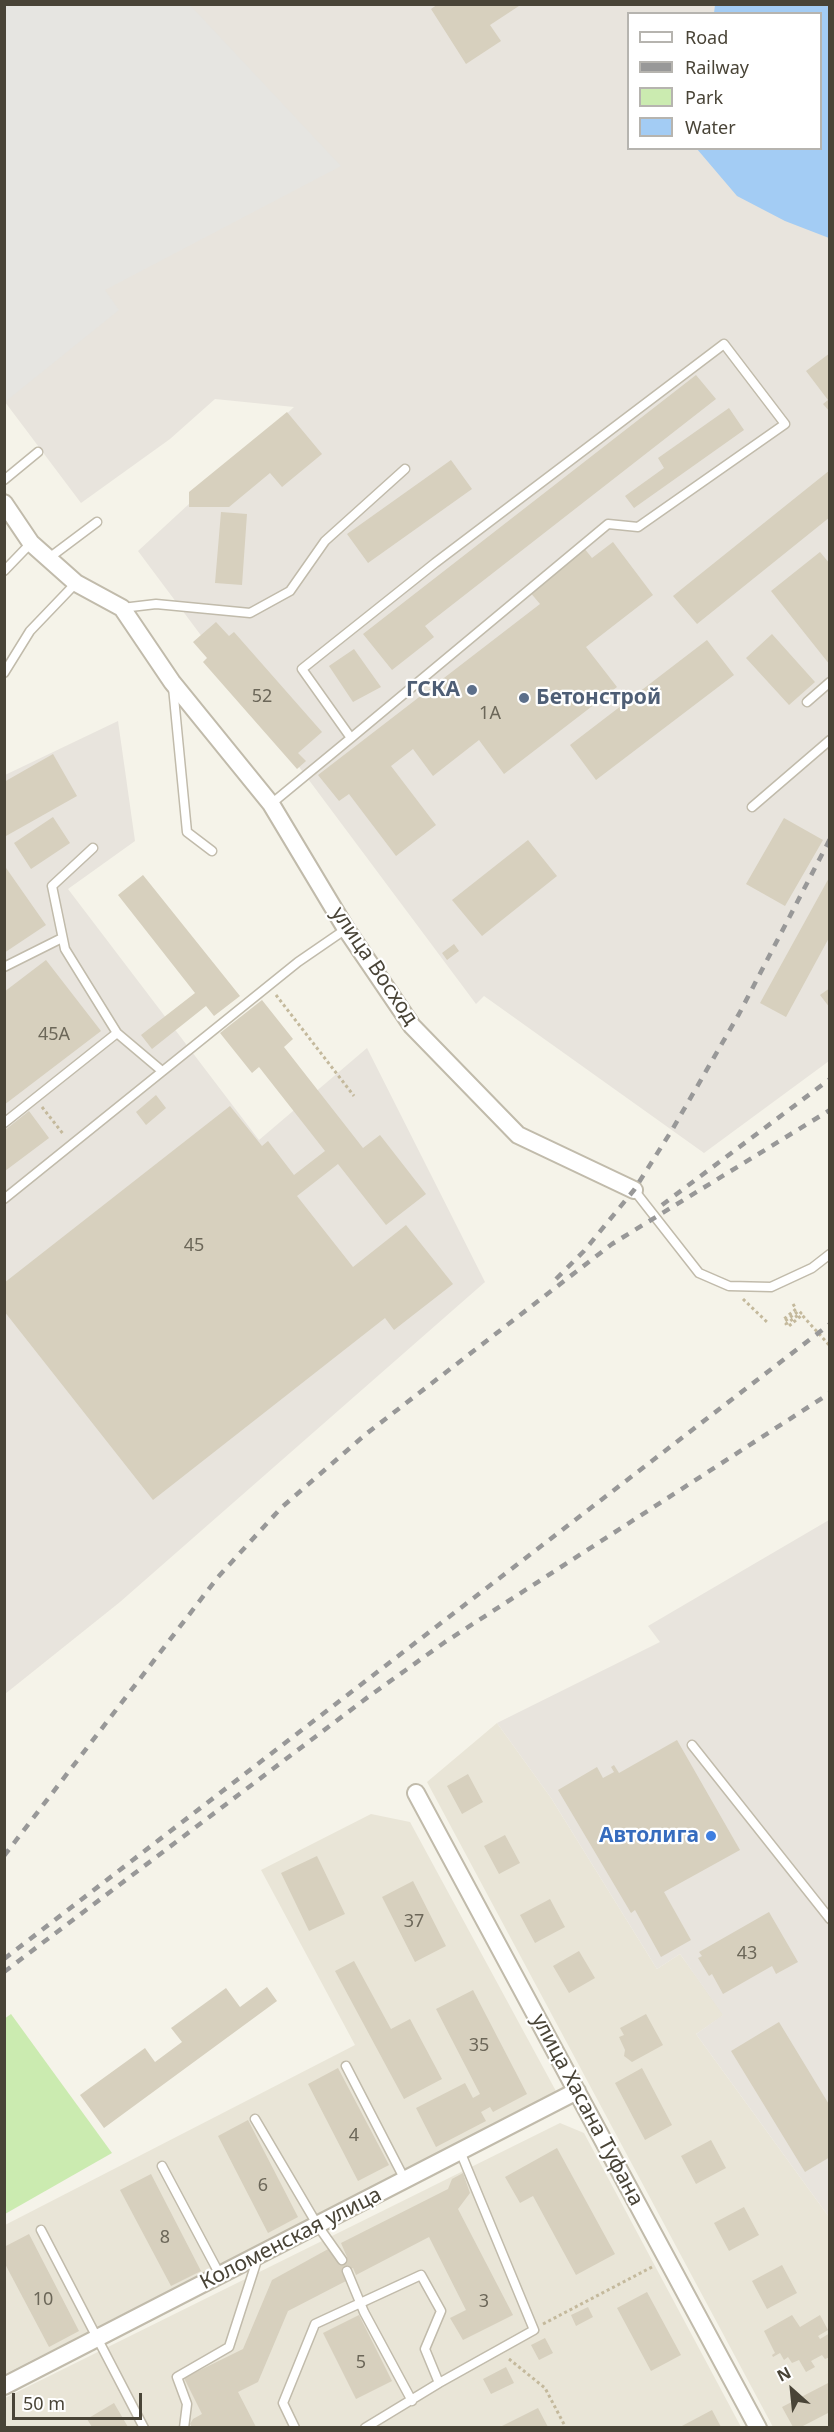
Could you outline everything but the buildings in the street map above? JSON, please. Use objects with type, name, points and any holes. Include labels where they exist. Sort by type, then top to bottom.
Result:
[{"type":"street","name":"улица Восход","points":[[4,503],[31,543],[76,583],[122,609],[172,682],[271,804],[346,929],[412,1026],[518,1135],[634,1190]]},
{"type":"street","name":"улица Хасана Туфана","points":[[416,1793],[758,2427]]},
{"type":"street","name":"Коломенская улица","points":[[4,2386],[577,2091]]},
{"type":"lane","points":[[271,804],[351,738],[608,524],[638,527],[785,424],[724,344],[435,563],[302,669],[351,738]]},
{"type":"lane","points":[[4,480],[38,452]]},
{"type":"lane","points":[[122,609],[156,604],[250,613],[290,591],[324,541],[405,469]]},
{"type":"lane","points":[[49,558],[97,522]]},
{"type":"lane","points":[[4,571],[31,543]]},
{"type":"lane","points":[[4,673],[30,631],[76,583]]},
{"type":"lane","points":[[172,682],[187,832],[212,851]]},
{"type":"lane","points":[[807,702],[830,682]]},
{"type":"lane","points":[[752,807],[830,740]]},
{"type":"lane","points":[[93,848],[52,886],[64,950],[117,1033],[162,1071]]},
{"type":"lane","points":[[4,1200],[297,962],[346,929]]},
{"type":"lane","points":[[4,967],[62,938]]},
{"type":"lane","points":[[4,1123],[117,1033]]},
{"type":"lane","name":"улица Восход","points":[[634,1190],[699,1273],[729,1286],[771,1287],[812,1268],[830,1254]]},
{"type":"lane","points":[[692,1745],[830,1919]]},
{"type":"lane","points":[[346,2066],[405,2180]]},
{"type":"lane","points":[[255,2119],[318,2226],[342,2260]]},
{"type":"lane","points":[[365,2427],[377,2424],[439,2383],[534,2330],[460,2151]]},
{"type":"lane","points":[[162,2166],[220,2275]]},
{"type":"lane","points":[[41,2230],[144,2427]]},
{"type":"lane","points":[[184,2427],[187,2404],[177,2377],[229,2347],[258,2256]]},
{"type":"lane","points":[[347,2271],[360,2303],[412,2401]]},
{"type":"lane","points":[[295,2427],[283,2403],[315,2324],[421,2275],[441,2310],[425,2349],[439,2383]]},
{"type":"path","points":[[269,986],[354,1096]]},
{"type":"path","points":[[35,1099],[72,1145]]},
{"type":"path","points":[[729,1286],[768,1323]]},
{"type":"path","points":[[793,1304],[796,1309],[784,1319],[785,1321],[799,1311],[801,1313],[786,1324],[789,1326],[802,1315],[830,1346]]},
{"type":"path","points":[[534,2330],[666,2259]]},
{"type":"path","points":[[499,2350],[544,2388],[566,2427]]},
{"type":"shaded area","points":[[5,4],[190,5],[341,166],[105,290],[119,310],[5,402]]},
{"type":"shaded area","points":[[5,5],[829,5],[829,1061],[704,1153],[484,996],[476,1004],[138,551],[294,407],[215,399],[170,439],[81,503],[5,402]]},
{"type":"shaded area","points":[[118,721],[135,841],[68,889],[259,1140],[367,1048],[485,1282],[120,1602],[5,1694],[5,775]]},
{"type":"shaded area","points":[[829,1520],[829,2217],[696,2034],[723,2015],[680,1954],[657,1969],[551,1798],[497,1723],[660,1642],[648,1626]]},
{"type":"shaded area","points":[[497,1723],[551,1798],[657,1969],[680,1954],[724,2015],[696,2034],[829,2217],[829,2427],[773,2427],[427,1782]]},
{"type":"shaded area","points":[[371,1814],[410,1822],[557,2093],[5,2374],[5,2225],[355,2045],[261,1870]]},
{"type":"shaded area","points":[[560,2123],[584,2133],[741,2427],[5,2428],[5,2398]]},
{"type":"green space","points":[[11,2014],[112,2153],[5,2214],[4,2019]]},
{"type":"water","points":[[715,5],[829,5],[829,238],[785,221],[737,196],[698,150],[822,150],[822,12],[714,12]]},
{"type":"railway","points":[[556,1279],[584,1251],[634,1190],[672,1130],[739,1014],[830,839]]},
{"type":"railway","points":[[662,1205],[830,1079]]},
{"type":"railway","points":[[4,1856],[218,1577],[281,1508],[366,1434],[612,1244],[830,1110]]},
{"type":"railway","points":[[4,1959],[830,1324]]},
{"type":"railway","points":[[4,1972],[368,1697],[445,1642],[830,1393]]},
{"type":"place","name":"ГСКА","points":[[472,690]]},
{"type":"place","name":"Бетонстрой","points":[[524,698]]},
{"type":"place","name":"Автолига","points":[[711,1836]]}]
